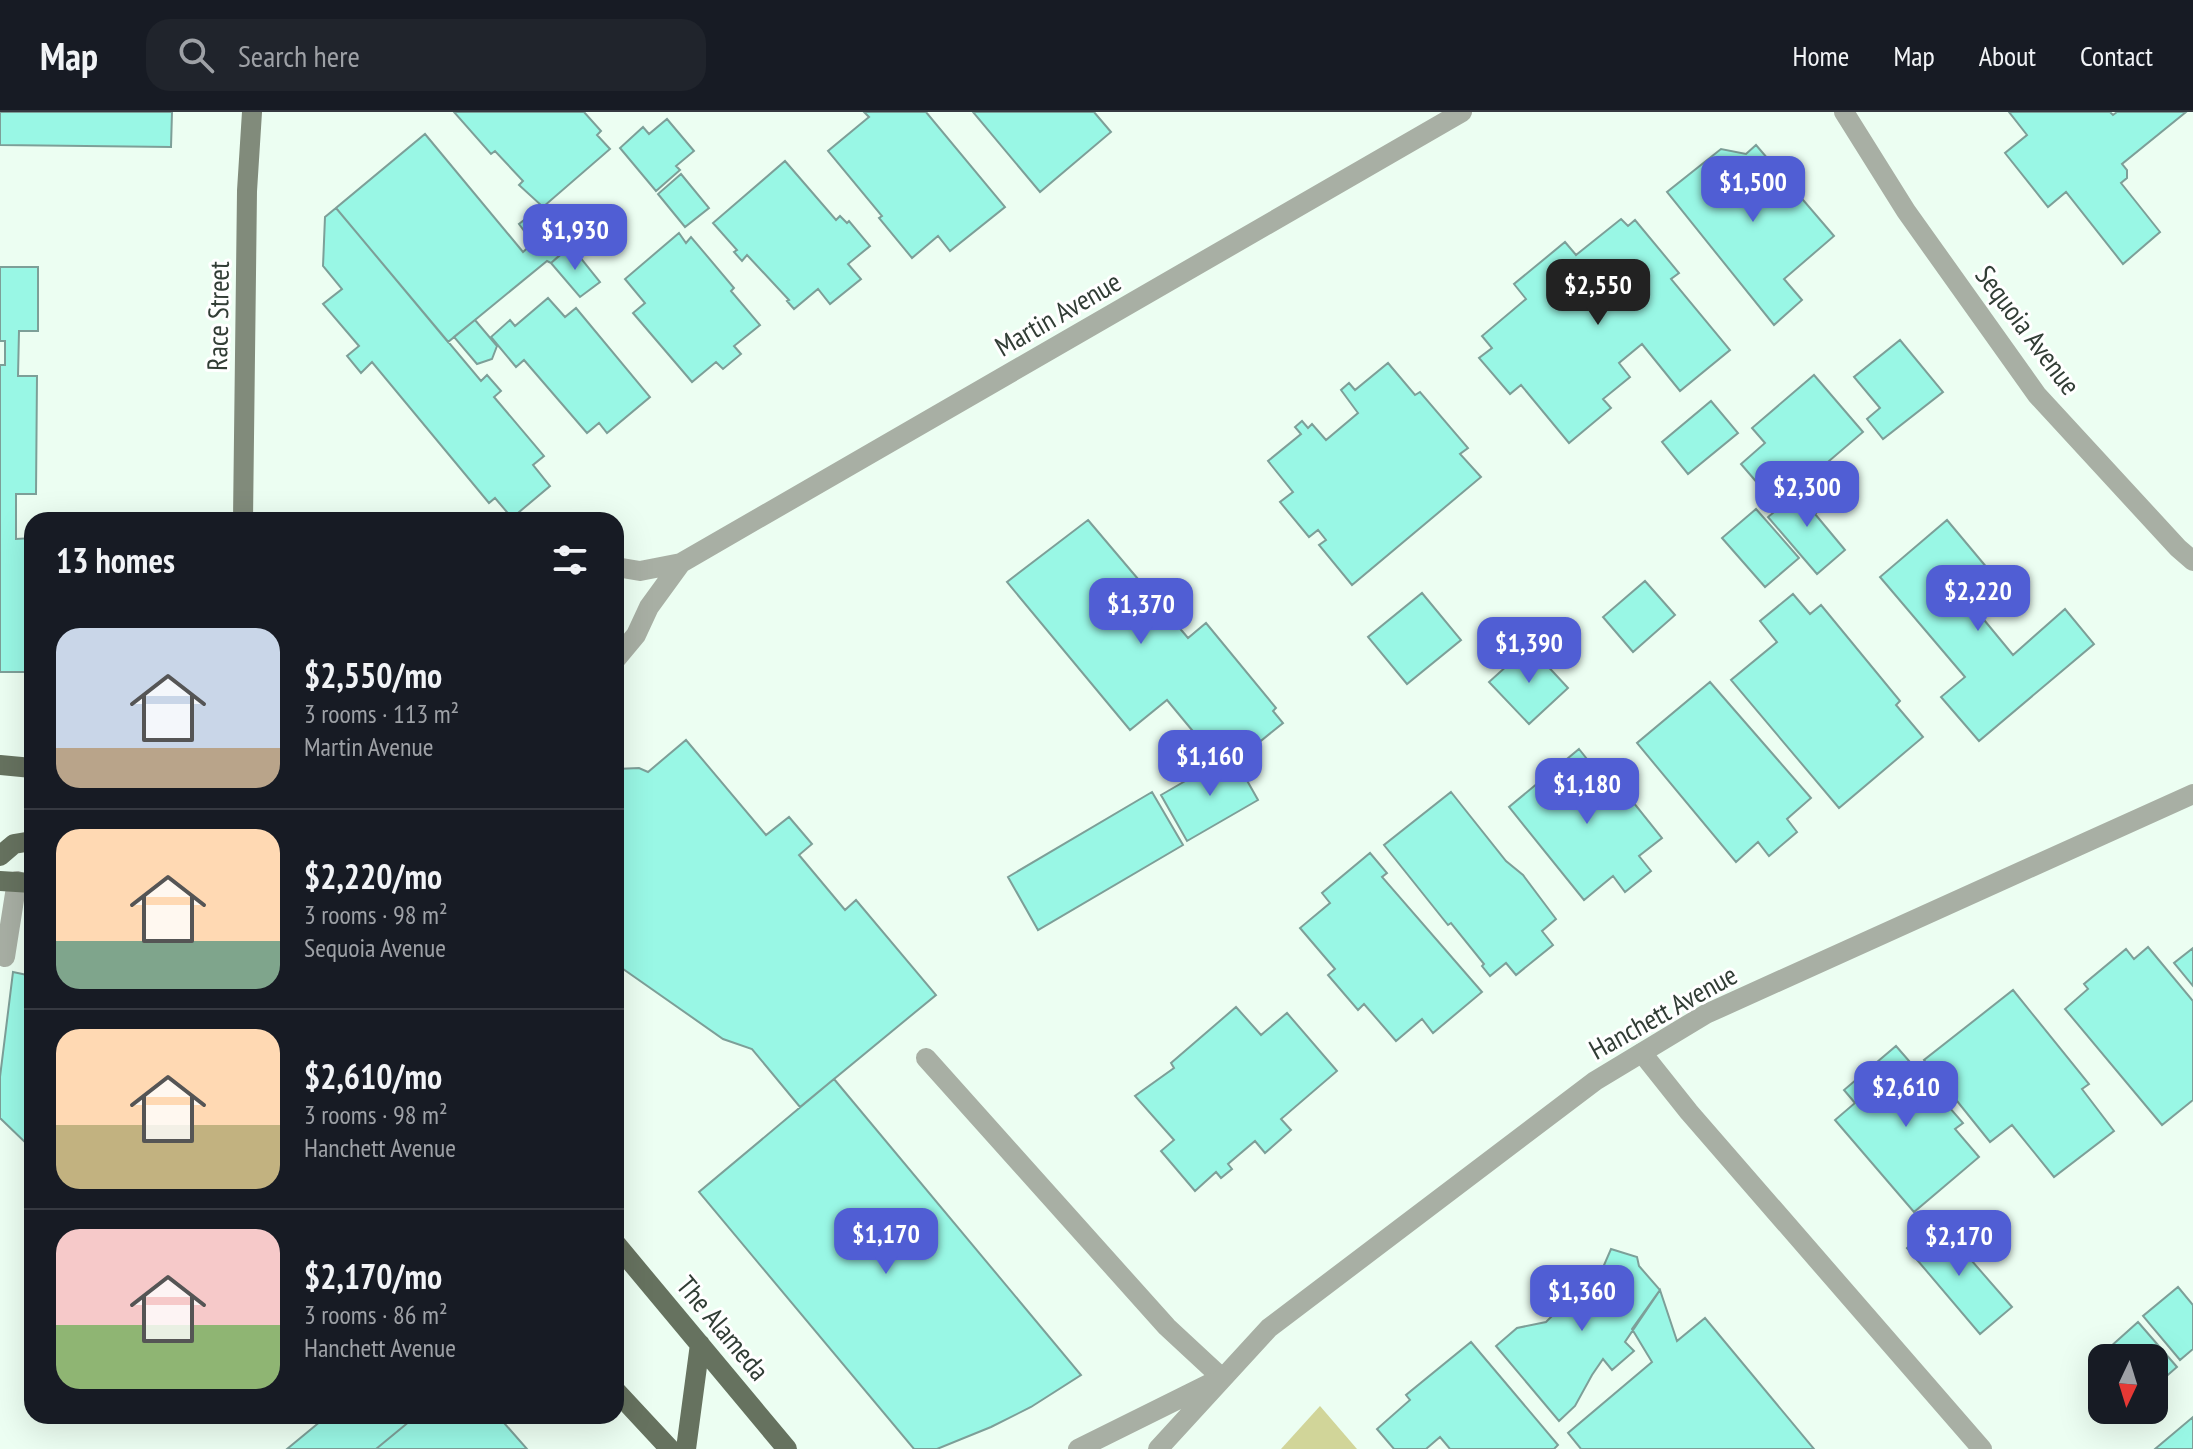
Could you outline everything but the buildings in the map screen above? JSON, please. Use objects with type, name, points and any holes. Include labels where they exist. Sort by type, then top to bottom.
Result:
[{"type":"main road","name":"Race Street","points":[[243,512],[247,191],[252,112]]},
{"type":"main road","points":[[0,765],[24,767]]},
{"type":"main road","points":[[0,856],[14,844],[24,842]]},
{"type":"main road","name":"The Alameda","points":[[624,1254],[787,1449]]},
{"type":"main road","points":[[686,1449],[700,1344]]},
{"type":"main road","points":[[624,1400],[670,1449]]},
{"type":"street","name":"Martin Avenue","points":[[624,568],[640,571],[681,563],[1462,112]]},
{"type":"street","name":"Sequoia Avenue","points":[[1844,112],[1906,211],[2037,395],[2193,561]]},
{"type":"street","name":"Martin Avenue","points":[[624,649],[636,635],[649,607],[681,563]]},
{"type":"street","name":"Hanchett Avenue","points":[[1158,1449],[1269,1328],[1595,1081],[1706,1014],[2193,794]]},
{"type":"street","points":[[5,957],[16,881]]},
{"type":"street","points":[[1642,1053],[1689,1112],[1982,1449]]},
{"type":"street","points":[[926,1058],[1167,1327],[1222,1378]]},
{"type":"street","name":"Hanchett Avenue","points":[[1078,1449],[1222,1378]]},
{"type":"green space","points":[[1320,1406],[1357,1449],[1281,1449]]}]
